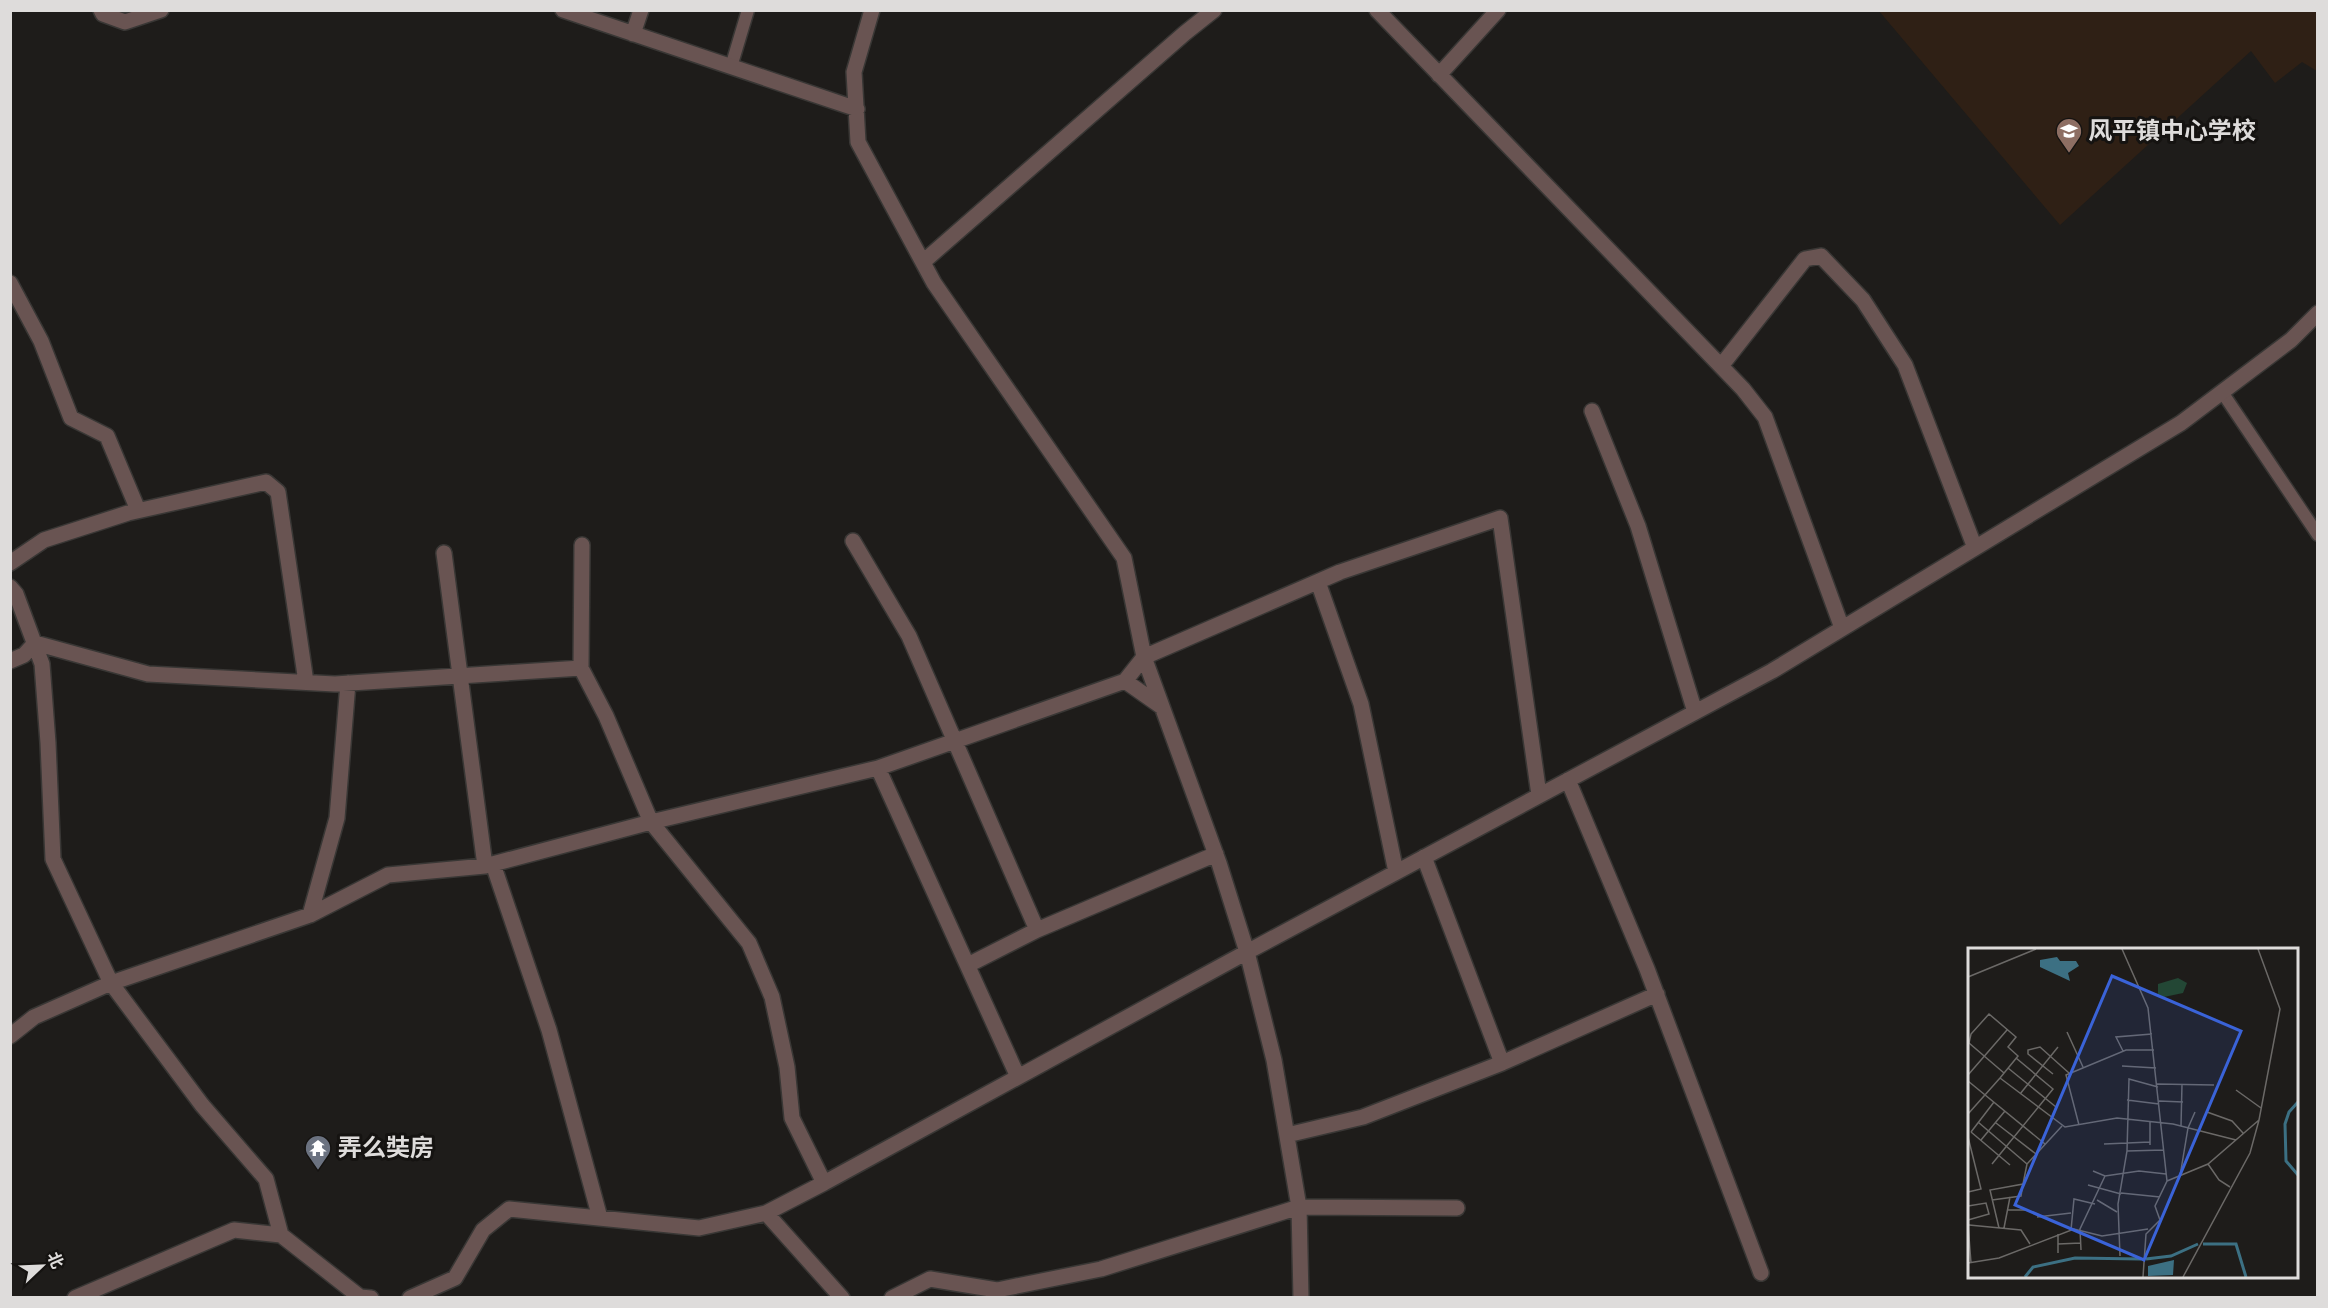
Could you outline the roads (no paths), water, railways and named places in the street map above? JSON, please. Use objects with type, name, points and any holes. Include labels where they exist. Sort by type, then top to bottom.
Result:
[{"type":"street","points":[[101,10],[103,14],[125,22],[161,10]]},
{"type":"street","points":[[563,10],[857,109]]},
{"type":"street","points":[[633,34],[641,10]]},
{"type":"street","points":[[872,10],[854,72],[858,142],[934,283],[1124,558],[1144,657],[1216,854],[1247,952],[1274,1060],[1299,1207],[1301,1298]]},
{"type":"street","points":[[923,262],[1214,10]]},
{"type":"street","points":[[1377,10],[1743,389],[1765,417],[1842,628]]},
{"type":"street","points":[[1439,75],[1498,10]]},
{"type":"street","points":[[1721,366],[1805,259],[1821,256],[1863,300],[1905,365],[1975,548]]},
{"type":"street","points":[[10,283],[41,341],[71,418],[107,436],[138,510]]},
{"type":"street","points":[[410,1298],[455,1278],[483,1230],[508,1209],[699,1228],[766,1213],[1772,670],[2181,423],[2291,339],[2318,313]]},
{"type":"street","points":[[1592,411],[1638,526],[1695,712]]},
{"type":"street","points":[[10,563],[44,540],[138,510],[266,483],[278,492],[306,682]]},
{"type":"street","points":[[10,1036],[34,1017],[111,983],[310,915],[388,875],[489,865],[651,822],[878,768],[1125,681],[1144,657],[1340,572],[1500,518],[1539,795]]},
{"type":"street","points":[[853,541],[909,636],[1037,930]]},
{"type":"street","points":[[582,545],[581,668],[606,716],[651,822],[749,943],[772,997],[787,1066],[792,1118],[824,1183]]},
{"type":"street","points":[[444,553],[489,865],[549,1030],[600,1218]]},
{"type":"street","points":[[1318,582],[1361,704],[1396,872]]},
{"type":"street","points":[[10,587],[16,594],[42,664],[53,859],[111,983],[202,1105],[267,1179],[280,1235]]},
{"type":"street","points":[[34,643],[148,674],[306,682],[348,683],[581,668]]},
{"type":"street","points":[[10,661],[24,656],[34,643]]},
{"type":"street","points":[[1125,681],[1162,707]]},
{"type":"street","points":[[310,915],[337,818],[348,683]]},
{"type":"street","points":[[878,768],[1018,1077]]},
{"type":"street","points":[[1568,780],[1657,994],[1761,1273]]},
{"type":"street","points":[[968,965],[1037,930],[1216,854]]},
{"type":"street","points":[[1424,857],[1502,1063]]},
{"type":"street","points":[[1287,1136],[1363,1117],[1502,1063],[1657,994]]},
{"type":"street","points":[[892,1298],[930,1279],[997,1290],[1101,1269],[1299,1207],[1457,1208]]},
{"type":"street","points":[[766,1213],[842,1298]]},
{"type":"street","points":[[75,1298],[234,1230],[280,1235],[360,1296],[371,1298]]},
{"type":"lane","points":[[731,67],[748,10]]},
{"type":"lane","points":[[2222,392],[2318,535]]},
{"type":"place","name":"风平镇中心学校","points":[[2069,154]]},
{"type":"place","name":"弄么奘房","points":[[318,1171]]}]
